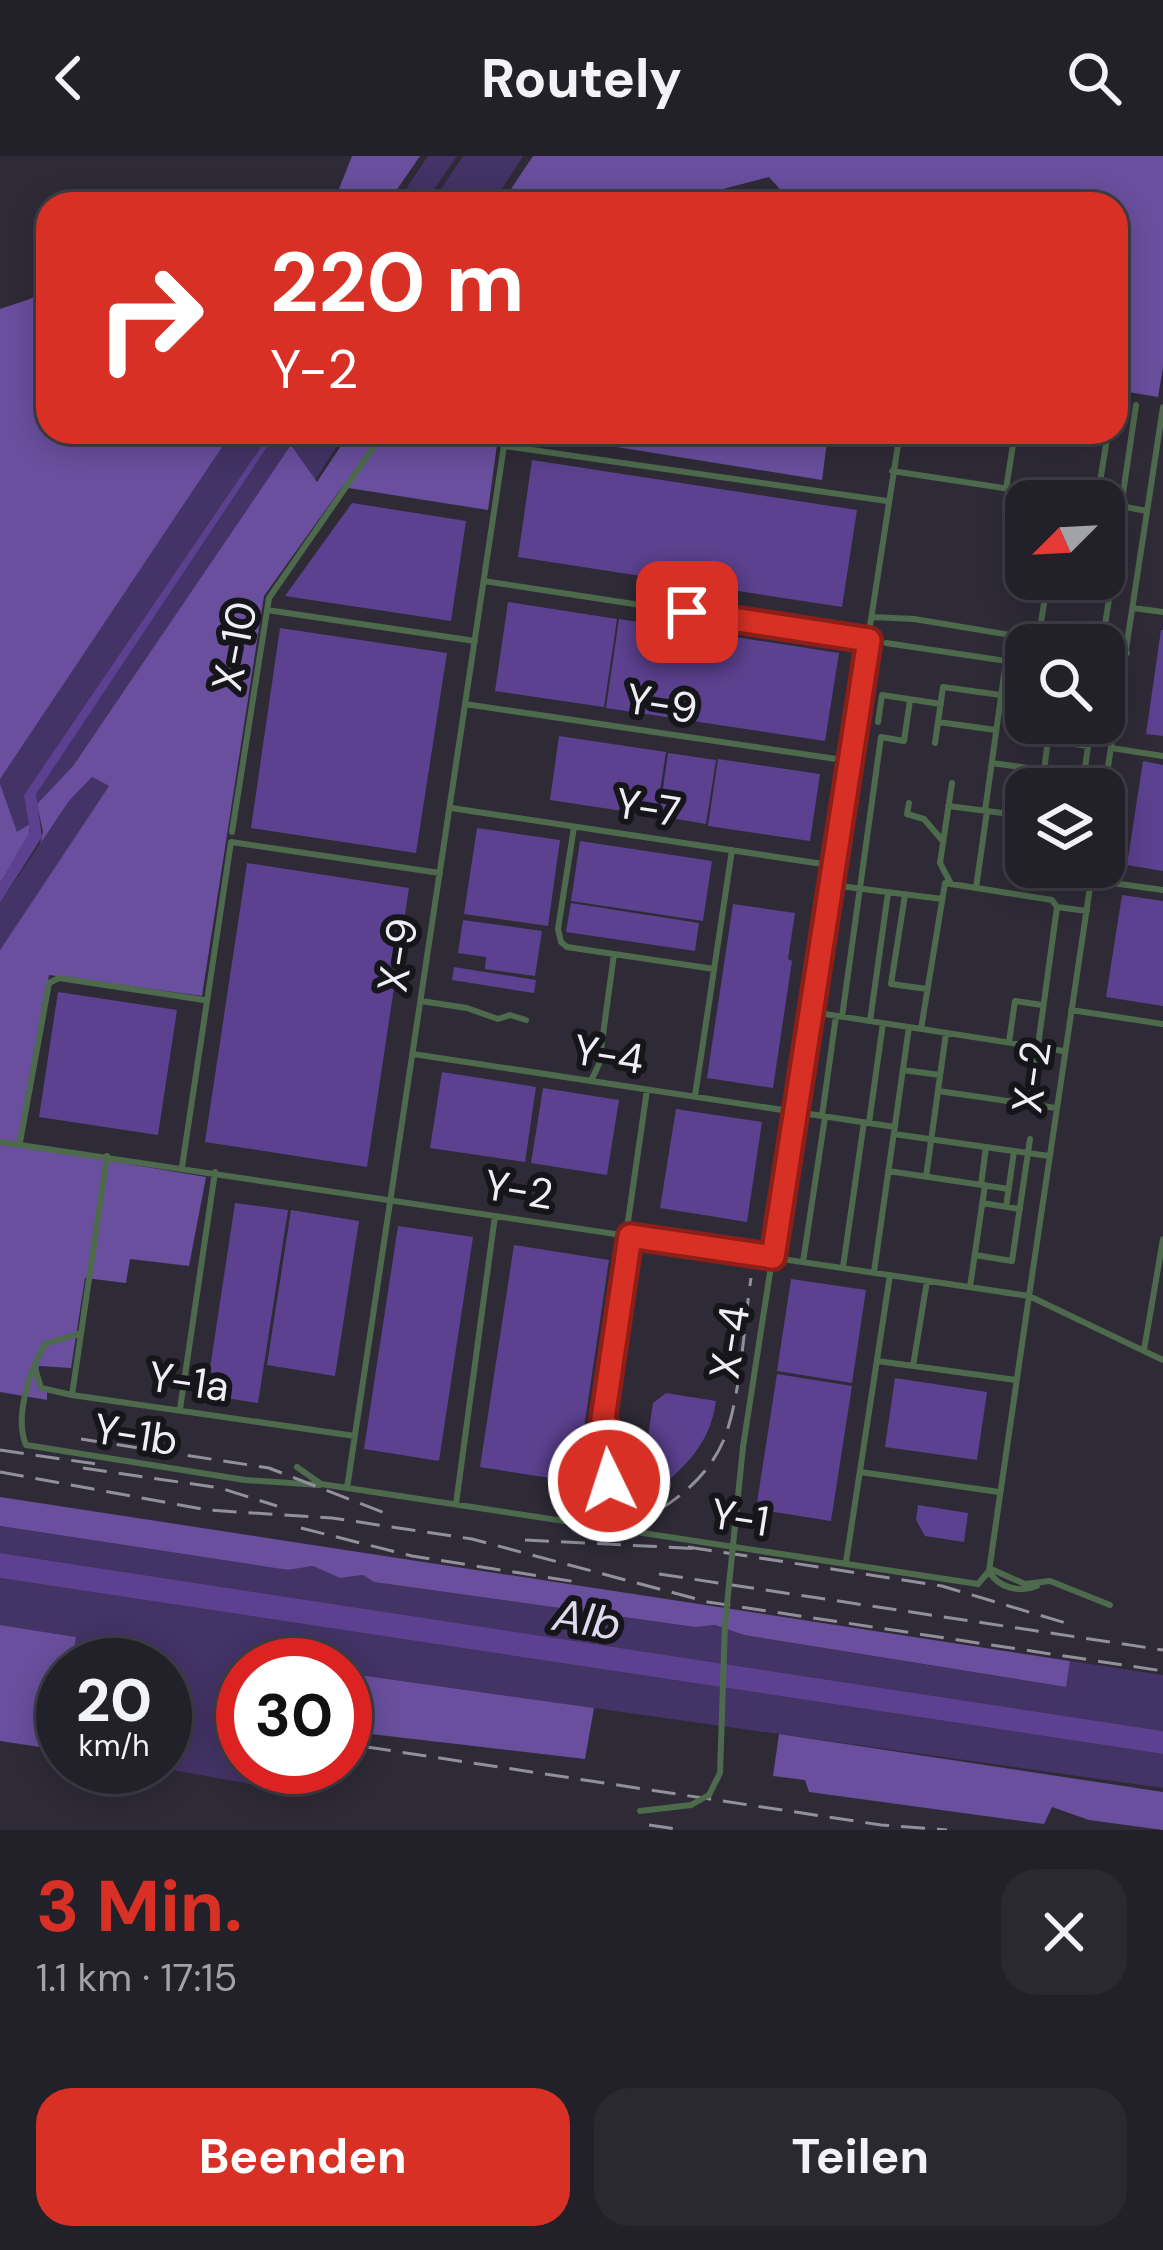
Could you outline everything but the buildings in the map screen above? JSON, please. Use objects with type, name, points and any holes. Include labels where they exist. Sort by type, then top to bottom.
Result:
[{"type":"street","points":[[1125,485],[1136,405]]},
{"type":"street","points":[[1125,657],[1163,407]]},
{"type":"street","name":"X-10","points":[[182,1167],[269,598],[376,444]]},
{"type":"street","name":"X-4","points":[[640,1811],[691,1805],[712,1791],[720,1773],[724,1624],[743,1447],[850,761],[877,641],[872,617],[898,444]]},
{"type":"street","points":[[1007,480],[1013,444]]},
{"type":"street","points":[[1097,480],[1105,444]]},
{"type":"street","points":[[504,446],[887,501]]},
{"type":"street","name":"X-9","points":[[347,1488],[504,446]]},
{"type":"street","points":[[892,471],[1005,488]]},
{"type":"street","points":[[1125,507],[1147,511]]},
{"type":"street","points":[[484,581],[1005,661]]},
{"type":"street","points":[[1133,608],[1163,612]]},
{"type":"street","points":[[267,610],[475,640]]},
{"type":"street","points":[[872,617],[1005,635]]},
{"type":"street","points":[[976,888],[1005,668]]},
{"type":"street","points":[[935,743],[943,687],[1001,695]]},
{"type":"street","points":[[878,722],[882,695],[941,704]]},
{"type":"street","points":[[803,1262],[880,737],[904,741],[910,700]]},
{"type":"street","name":"Y-9","points":[[466,704],[850,761]]},
{"type":"street","points":[[938,722],[996,730]]},
{"type":"street","points":[[1075,744],[1088,746],[1085,768]]},
{"type":"street","points":[[1108,768],[1112,744]]},
{"type":"street","points":[[1111,748],[1163,756]]},
{"type":"street","points":[[992,764],[1022,768]]},
{"type":"street","points":[[921,1029],[948,883],[940,863],[952,783]]},
{"type":"street","points":[[909,803],[907,814],[924,819],[942,840]]},
{"type":"street","points":[[948,806],[1005,813]]},
{"type":"street","name":"Y-7","points":[[451,808],[836,866]]},
{"type":"street","points":[[574,827],[559,938],[567,947],[714,969]]},
{"type":"street","points":[[231,837],[440,873]]},
{"type":"street","points":[[694,1097],[732,850]]},
{"type":"street","points":[[948,883],[1052,900],[1057,907],[1030,1104]]},
{"type":"street","points":[[832,885],[942,899]]},
{"type":"street","points":[[1125,885],[1163,890]]},
{"type":"street","name":"X-2","points":[[982,1582],[989,1568],[1090,888]]},
{"type":"street","points":[[870,1021],[888,892]]},
{"type":"street","points":[[904,895],[891,983],[927,989]]},
{"type":"street","points":[[1057,907],[1087,911]]},
{"type":"street","points":[[591,1082],[599,1064],[614,954]]},
{"type":"street","points":[[20,1142],[49,982],[59,978],[205,1000]]},
{"type":"street","points":[[421,1001],[467,1008],[498,1019],[510,1015],[526,1020]]},
{"type":"street","points":[[1009,1042],[1015,1001],[1042,1005]]},
{"type":"street","points":[[1071,1010],[1163,1024]]},
{"type":"street","points":[[812,1012],[1065,1051]]},
{"type":"street","points":[[843,1268],[884,1023]]},
{"type":"street","points":[[874,1273],[909,1027]]},
{"type":"street","points":[[926,1177],[946,1033]]},
{"type":"street","name":"Y-4","points":[[413,1054],[867,1122],[932,1139],[1049,1156]]},
{"type":"street","points":[[903,1070],[940,1076]]},
{"type":"street","points":[[602,1526],[613,1438],[603,1419],[647,1090]]},
{"type":"street","points":[[938,1091],[1056,1108]]},
{"type":"street","points":[[975,1255],[1012,1261],[1030,1139]]},
{"type":"street","name":"Y-2","points":[[0,1142],[1029,1296]]},
{"type":"street","points":[[970,1287],[986,1147]]},
{"type":"street","points":[[1006,1207],[1014,1151]]},
{"type":"street","points":[[81,1333],[45,1344],[34,1364],[41,1388],[72,1395],[107,1156]]},
{"type":"street","points":[[888,1171],[1009,1189]]},
{"type":"street","points":[[180,1409],[215,1172]]},
{"type":"street","points":[[982,1203],[1020,1209]]},
{"type":"street","points":[[456,1504],[496,1216]]},
{"type":"street","points":[[1144,1351],[1163,1239]]},
{"type":"street","points":[[846,1564],[890,1275]]},
{"type":"street","points":[[913,1366],[927,1280]]},
{"type":"street","points":[[1029,1296],[1163,1360]]},
{"type":"street","points":[[877,1361],[1016,1381]]},
{"type":"street","name":"Y-1b","points":[[34,1364],[22,1433],[32,1448],[245,1480],[347,1488]]},
{"type":"street","name":"Y-1a","points":[[72,1395],[355,1436]]},
{"type":"street","name":"Y-1b","points":[[297,1467],[321,1484]]},
{"type":"street","points":[[860,1472],[999,1492]]},
{"type":"street","name":"Y-1","points":[[347,1488],[982,1582]]},
{"type":"street","points":[[989,1568],[1039,1585],[1050,1581],[1110,1605]]},
{"type":"shaded area","points":[[352,156],[420,156],[395,192],[338,192]]},
{"type":"shaded area","points":[[428,156],[457,156],[432,192],[404,192]]},
{"type":"shaded area","points":[[463,156],[523,156],[500,192],[439,192]]},
{"type":"shaded area","points":[[533,156],[1163,156],[1163,367],[1158,397],[1128,392],[1128,192],[782,192],[769,177],[712,192],[509,192]]},
{"type":"shaded area","points":[[36,295],[36,444],[224,444],[0,779],[0,309]]},
{"type":"shaded area","points":[[0,325],[36,405],[36,444],[263,444],[26,795],[30,824],[0,885]]},
{"type":"shaded area","points":[[263,444],[269,444],[36,794],[42,837],[0,903],[0,883],[30,831],[24,795]]},
{"type":"shaded area","points":[[269,444],[338,444],[315,480],[292,446],[73,766],[37,804],[36,794]]},
{"type":"shaded area","points":[[342,444],[497,444],[488,510],[342,487],[264,596],[202,996],[49,975],[20,1146],[206,1177],[189,1266],[130,1259],[126,1283],[85,1278],[71,1368],[39,1366],[37,1386],[47,1392],[47,1400],[0,1392],[0,950],[109,786],[92,777],[40,844],[43,832],[37,804],[73,766],[291,445],[317,482]]},
{"type":"shaded area","points":[[598,444],[827,444],[822,480]]},
{"type":"shaded area","points":[[532,460],[857,510],[842,607],[518,557]]},
{"type":"shaded area","points":[[352,503],[466,521],[451,621],[285,596]]},
{"type":"shaded area","points":[[508,602],[617,619],[604,707],[495,691]]},
{"type":"shaded area","points":[[619,619],[839,653],[825,741],[606,708]]},
{"type":"shaded area","points":[[280,628],[447,653],[416,853],[251,828]]},
{"type":"shaded area","points":[[1163,630],[1163,736],[1146,734]]},
{"type":"shaded area","points":[[559,736],[666,752],[656,816],[550,800]]},
{"type":"shaded area","points":[[668,753],[716,760],[706,824],[659,816]]},
{"type":"shaded area","points":[[718,759],[820,774],[810,841],[708,826]]},
{"type":"shaded area","points":[[1143,761],[1163,765],[1163,871],[1127,865]]},
{"type":"shaded area","points":[[92,777],[109,786],[0,950],[0,903],[69,801]]},
{"type":"shaded area","points":[[0,784],[17,832],[30,824],[29,837],[0,883]]},
{"type":"shaded area","points":[[477,828],[560,840],[548,926],[464,914]]},
{"type":"shaded area","points":[[580,841],[712,861],[703,921],[571,901]]},
{"type":"shaded area","points":[[247,863],[409,888],[367,1167],[205,1142]]},
{"type":"shaded area","points":[[1122,895],[1163,901],[1163,1006],[1106,997]]},
{"type":"shaded area","points":[[571,903],[699,923],[695,951],[566,932]]},
{"type":"shaded area","points":[[733,904],[795,913],[773,1088],[707,1078]]},
{"type":"shaded area","points":[[463,920],[542,931],[535,976],[485,969],[486,957],[458,953]]},
{"type":"shaded area","points":[[454,967],[536,980],[534,993],[452,980]]},
{"type":"shaded area","points":[[58,992],[177,1010],[158,1135],[39,1117]]},
{"type":"shaded area","points":[[442,1072],[536,1087],[525,1162],[430,1148]]},
{"type":"shaded area","points":[[543,1088],[619,1100],[607,1175],[531,1163]]},
{"type":"shaded area","points":[[676,1109],[762,1122],[747,1222],[660,1208]]},
{"type":"shaded area","points":[[235,1203],[288,1210],[258,1403],[206,1395]]},
{"type":"shaded area","points":[[291,1210],[359,1221],[335,1376],[267,1365]]},
{"type":"shaded area","points":[[398,1226],[473,1237],[439,1461],[364,1449]]},
{"type":"shaded area","points":[[514,1245],[609,1260],[576,1482],[480,1467]]},
{"type":"shaded area","points":[[791,1279],[866,1290],[852,1383],[777,1371]]},
{"type":"shaded area","points":[[777,1374],[852,1386],[831,1521],[756,1509]]},
{"type":"shaded area","points":[[895,1378],[987,1392],[977,1460],[885,1447]]},
{"type":"shaded area","points":[[666,1393],[716,1401],[713,1416],[686,1463],[654,1493],[640,1491],[653,1403]]},
{"type":"shaded area","points":[[0,1497],[1070,1661],[1066,1687],[744,1635],[715,1625],[695,1627],[374,1582],[363,1575],[340,1578],[313,1566],[288,1570],[0,1526]]},
{"type":"shaded area","points":[[918,1505],[968,1513],[964,1542],[925,1536],[916,1520]]},
{"type":"shaded area","points":[[0,1526],[288,1570],[313,1566],[340,1578],[363,1575],[374,1582],[695,1627],[715,1625],[744,1635],[1065,1687],[1070,1661],[1163,1675],[1163,1731],[0,1553]]},
{"type":"shaded area","points":[[0,1553],[1163,1731],[1163,1754],[0,1578]]},
{"type":"shaded area","points":[[0,1578],[1163,1754],[1163,1788],[372,1677],[372,1638],[216,1638],[216,1778],[192,1774],[192,1638],[76,1638],[0,1625]]},
{"type":"shaded area","points":[[0,1625],[76,1637],[36,1638],[36,1746],[0,1741]]},
{"type":"shaded area","points":[[372,1677],[594,1708],[585,1759],[372,1734]]},
{"type":"shaded area","points":[[779,1734],[1163,1792],[1163,1830],[1089,1820],[1052,1807],[1044,1824],[809,1792],[805,1780],[773,1776]]},
{"type":"railway","points":[[593,1535],[653,1514],[688,1489],[715,1456],[735,1400],[751,1278]]},
{"type":"railway","points":[[81,1439],[269,1468],[390,1515]]},
{"type":"railway","points":[[0,1450],[103,1465]]},
{"type":"railway","points":[[83,1468],[220,1488],[277,1506]]},
{"type":"railway","points":[[0,1472],[207,1510],[332,1518],[472,1539],[708,1602],[1163,1671]]},
{"type":"railway","points":[[301,1528],[412,1556],[577,1582]]},
{"type":"railway","points":[[525,1540],[705,1549]]},
{"type":"railway","points":[[688,1547],[942,1586],[1069,1624]]},
{"type":"railway","points":[[659,1574],[1163,1650]]},
{"type":"railway","points":[[372,1748],[881,1825],[947,1830]]},
{"type":"railway","points":[[649,1825],[684,1830]]},
{"type":"route","points":[[609,1481],[613,1438],[603,1419],[630,1236],[773,1257],[869,640],[687,612]]},
{"type":"water label","name":"Alb","points":[[587,1619]]}]
